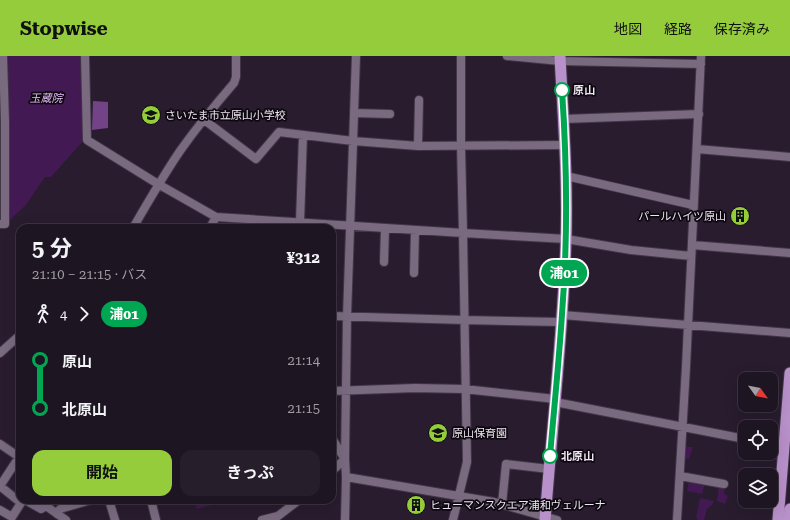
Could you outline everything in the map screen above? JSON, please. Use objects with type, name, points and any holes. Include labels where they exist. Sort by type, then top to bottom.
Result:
[{"type":"highway","points":[[545,518],[562,318],[566,239],[565,144],[560,58]]},
{"type":"highway","points":[[778,520],[789,401],[790,373]]},
{"type":"highway","points":[[789,520],[790,509]]},
{"type":"street","points":[[0,224],[5,224],[3,56]]},
{"type":"street","points":[[85,56],[87,140],[158,184],[216,217],[320,224]]},
{"type":"street","points":[[135,224],[158,184],[180,151],[234,83],[236,77],[236,56]]},
{"type":"street","points":[[345,520],[347,316],[356,56]]},
{"type":"street","points":[[453,520],[467,462],[464,389],[461,56]]},
{"type":"street","points":[[506,56],[640,60],[701,60],[677,520]]},
{"type":"street","points":[[418,146],[419,100]]},
{"type":"street","points":[[354,113],[390,114]]},
{"type":"street","points":[[564,119],[699,114]]},
{"type":"street","points":[[204,119],[256,159],[279,132],[353,141],[418,146],[565,144]]},
{"type":"street","points":[[300,222],[303,135]]},
{"type":"street","points":[[697,149],[790,157]]},
{"type":"street","points":[[566,176],[693,205]]},
{"type":"street","points":[[212,224],[216,217]]},
{"type":"street","points":[[336,226],[566,239],[631,250],[691,256]]},
{"type":"street","points":[[384,228],[384,262]]},
{"type":"street","points":[[414,273],[415,230]]},
{"type":"street","points":[[692,245],[790,253]]},
{"type":"street","points":[[336,316],[464,320],[562,318],[688,325],[790,333]]},
{"type":"street","points":[[0,353],[16,339]]},
{"type":"street","points":[[336,391],[415,388],[464,389],[555,401],[738,437]]},
{"type":"street","points":[[0,444],[16,455]]},
{"type":"street","points":[[336,444],[345,459]]},
{"type":"street","points":[[778,445],[784,446]]},
{"type":"street","points":[[336,467],[345,459]]},
{"type":"street","points":[[16,462],[0,486],[16,496]]},
{"type":"street","points":[[502,504],[506,464],[549,468]]},
{"type":"street","points":[[680,476],[724,484]]},
{"type":"street","points":[[346,477],[502,504],[545,518],[557,520]]},
{"type":"street","points":[[0,510],[12,516],[20,504]]},
{"type":"street","points":[[30,504],[41,509],[46,506],[66,520]]},
{"type":"street","points":[[57,514],[60,509],[77,504]]},
{"type":"street","points":[[110,504],[115,520]]},
{"type":"street","points":[[152,504],[156,520]]},
{"type":"street","points":[[262,520],[278,516],[294,504]]},
{"type":"green space","name":"玉蔵院","points":[[8,56],[82,56],[84,140],[51,177],[45,177],[26,205],[10,220]]},
{"type":"green space","points":[[0,125],[3,125],[3,219],[0,221]]},
{"type":"green space","points":[[684,447],[693,447],[689,459],[683,458]]},
{"type":"green space","points":[[689,480],[705,483],[702,494],[687,491]]},
{"type":"green space","points":[[719,487],[725,488],[724,494],[728,496],[725,504],[717,501]]},
{"type":"green space","points":[[700,498],[714,501],[707,509],[704,520],[697,520],[696,518]]},
{"type":"green space","points":[[195,504],[215,504],[197,509]]},
{"type":"shaded area","points":[[93,101],[108,102],[108,128],[92,130]]},
{"type":"bus line","name":"浦01","points":[[550,456],[559,356],[566,239],[566,176],[562,90]]},
{"type":"place","name":"原山","points":[[562,90]]},
{"type":"place","name":"さいたま市立原山小学校","points":[[151,115]]},
{"type":"place","name":"パールハイツ原山","points":[[740,216]]},
{"type":"place","name":"原山保育園","points":[[438,433]]},
{"type":"place","name":"北原山","points":[[550,456]]},
{"type":"place","name":"ヒューマンスクエア浦和ヴェルーナ","points":[[416,505]]}]
